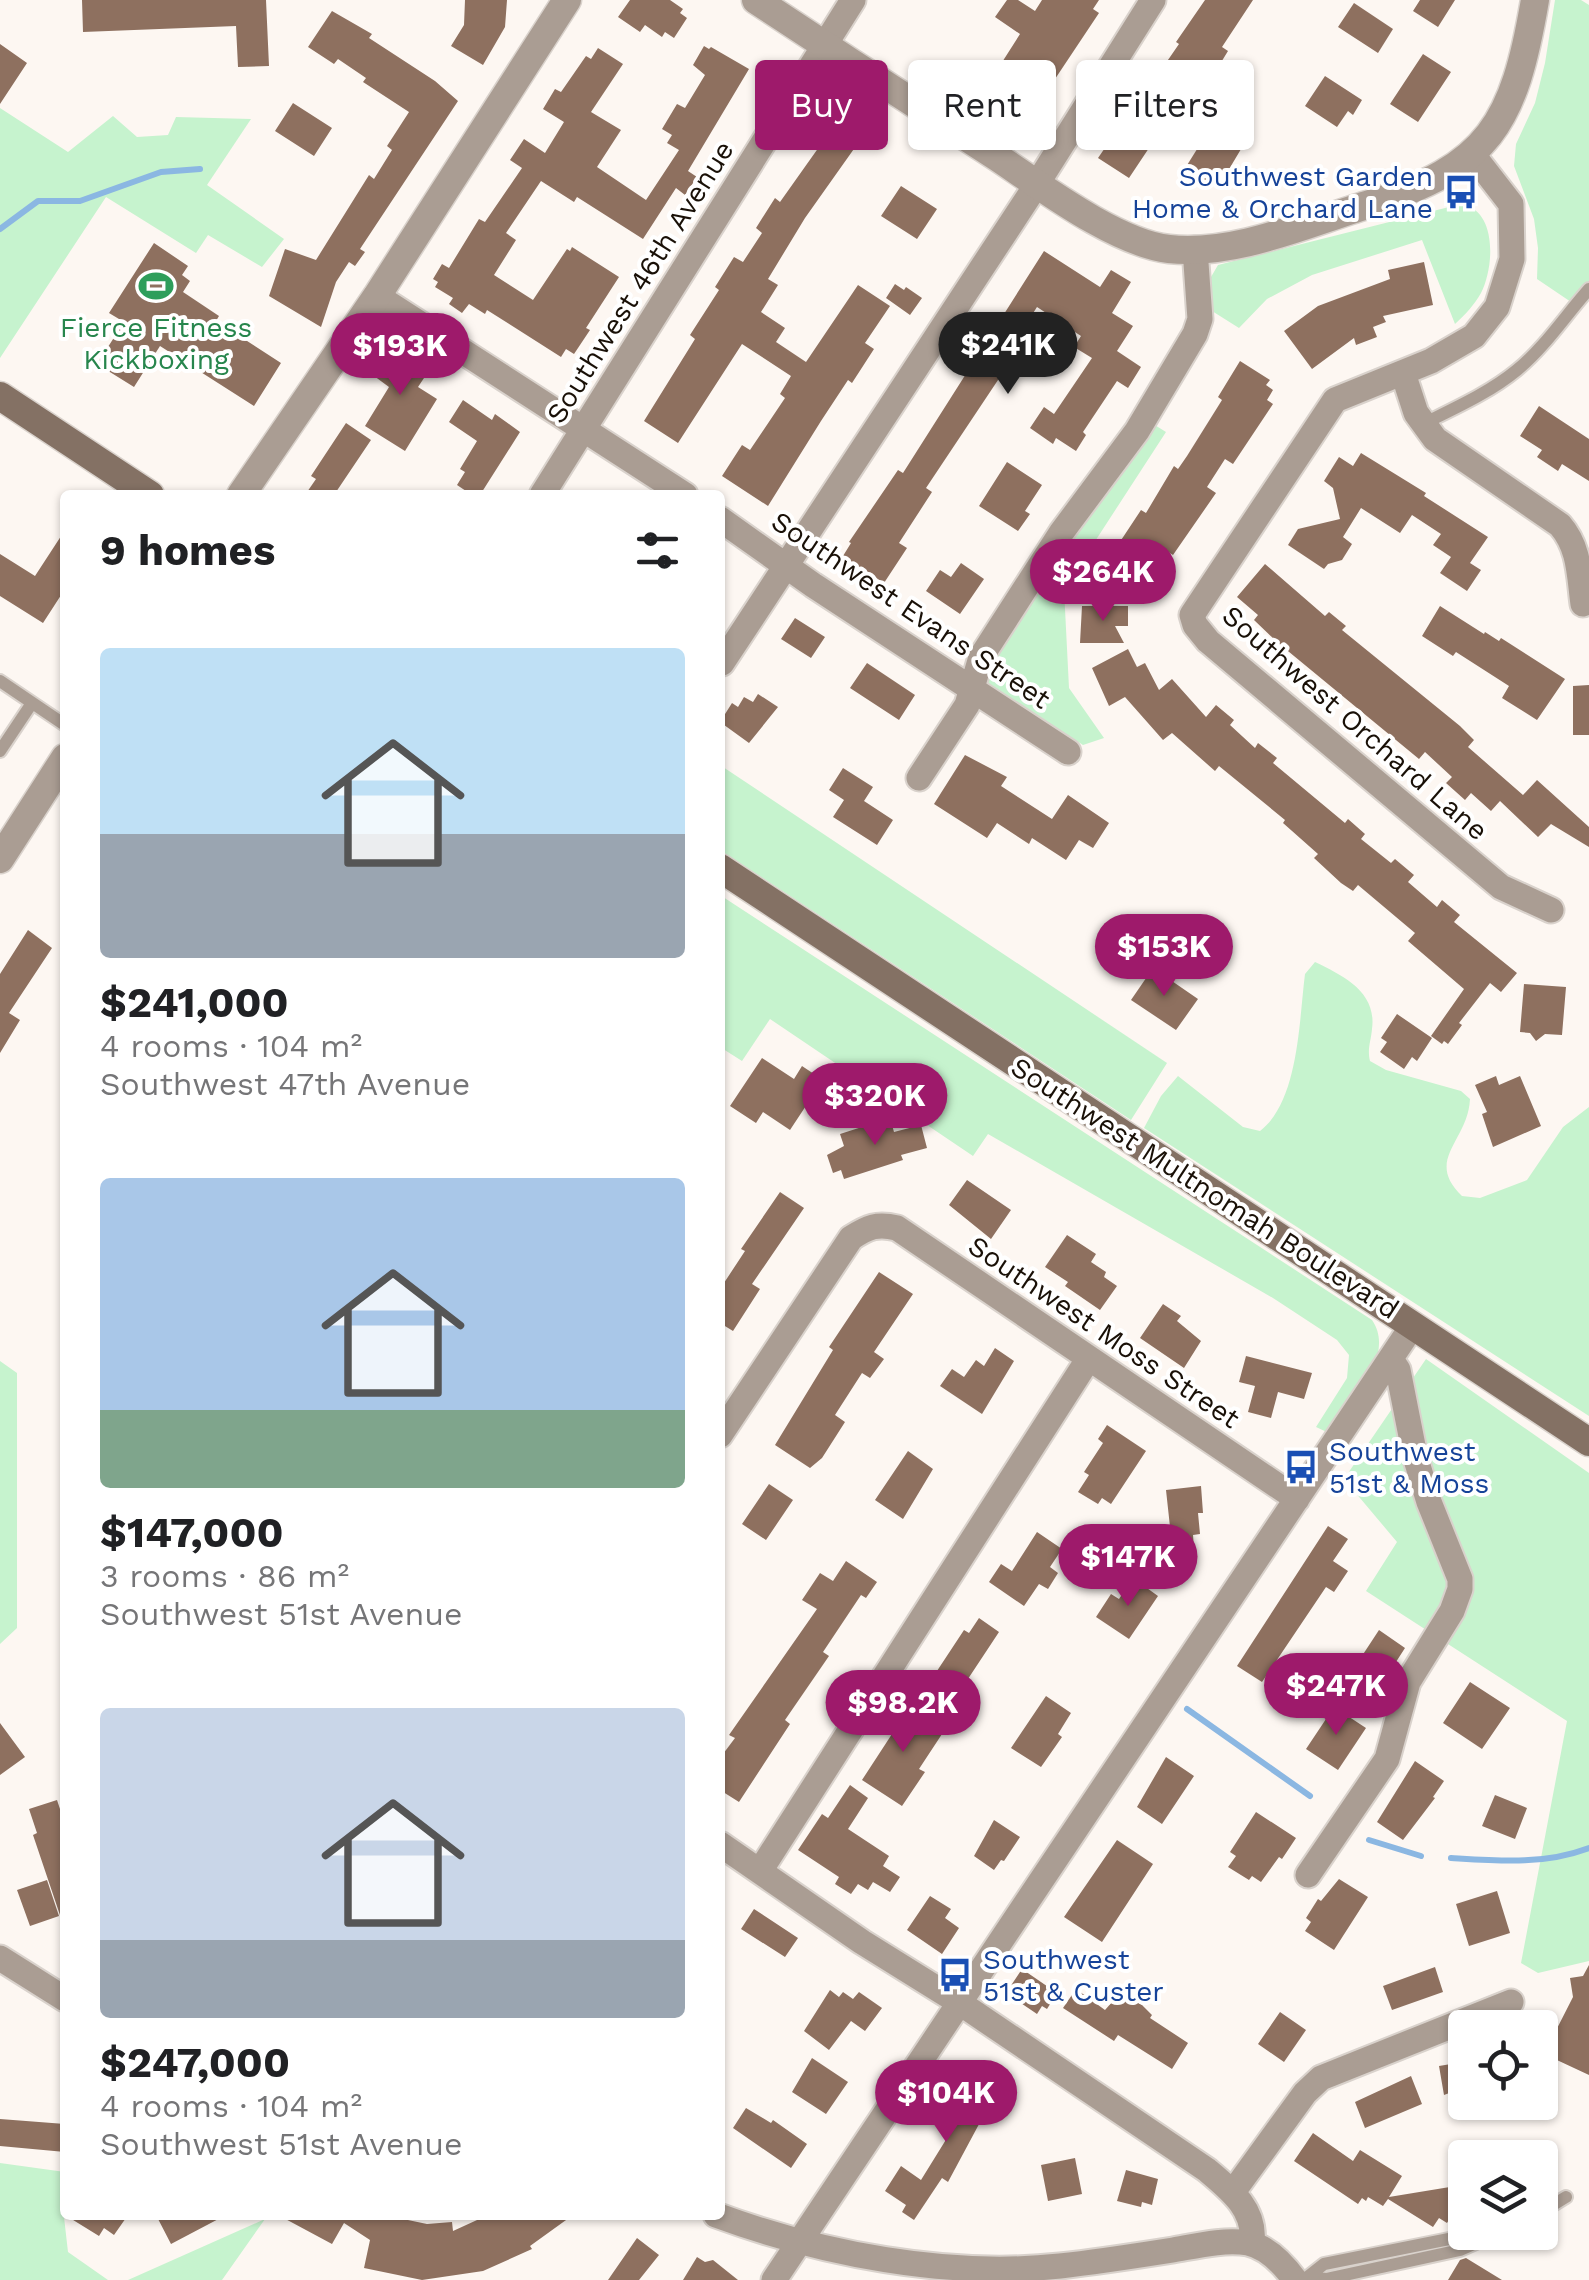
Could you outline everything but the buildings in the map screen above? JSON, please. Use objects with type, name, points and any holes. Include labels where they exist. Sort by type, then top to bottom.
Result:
[{"type":"main road","points":[[0,396],[142,490]]},
{"type":"main road","name":"Southwest Multnomah Boulevard","points":[[725,871],[1589,1442]]},
{"type":"street","points":[[244,490],[377,296],[567,0]]},
{"type":"street","points":[[756,0],[1037,184],[1140,242],[1170,249],[1254,240],[1397,196],[1457,168],[1473,155],[1508,104],[1520,75],[1535,0]]},
{"type":"street","name":"Southwest 46th Avenue","points":[[545,490],[853,0]]},
{"type":"street","points":[[725,658],[1154,0]]},
{"type":"street","name":"Southwest Orchard Lane","points":[[1473,155],[1511,204],[1512,259],[1496,306],[1474,336],[1403,373],[1334,400],[1192,614],[1195,625],[1208,641],[1501,887],[1551,910]]},
{"type":"street","points":[[919,778],[967,705],[981,657],[1061,534],[1137,430],[1195,334],[1200,319],[1196,249]]},
{"type":"street","points":[[377,296],[677,490]]},
{"type":"street","points":[[1403,373],[1416,413],[1435,439],[1560,525],[1571,537],[1583,604]]},
{"type":"street","name":"Southwest Evans Street","points":[[725,522],[813,585],[1068,752]]},
{"type":"street","points":[[0,859],[60,766]]},
{"type":"street","name":"Southwest Moss Street","points":[[725,1427],[841,1251],[851,1238],[875,1224],[897,1228],[1297,1500]]},
{"type":"street","points":[[774,2280],[1414,1326]]},
{"type":"street","points":[[760,1871],[1089,1358]]},
{"type":"street","points":[[1308,1875],[1387,1759],[1408,1682],[1452,1611],[1460,1589],[1460,1578],[1415,1456],[1398,1370],[1392,1361]]},
{"type":"street","points":[[725,1847],[1207,2170],[1233,2192],[1249,2216],[1252,2244]]},
{"type":"street","points":[[0,1958],[60,1996]]},
{"type":"street","points":[[1233,2192],[1305,2093],[1321,2078],[1510,2002]]},
{"type":"street","points":[[725,2218],[800,2240],[902,2260],[1008,2268],[1065,2265],[1218,2244],[1252,2244],[1302,2279]]},
{"type":"lane","points":[[1423,424],[1516,371],[1537,352],[1589,289]]},
{"type":"lane","points":[[0,681],[60,722]]},
{"type":"lane","points":[[0,751],[32,703]]},
{"type":"lane","points":[[1558,2202],[1566,2197]]},
{"type":"lane","points":[[1302,2279],[1326,2279],[1452,2250]]},
{"type":"green space","points":[[1555,0],[1581,0],[1589,5],[1589,283],[1571,302],[1537,279],[1534,219],[1514,166],[1516,144],[1535,103],[1545,63]]},
{"type":"green space","points":[[0,108],[68,152],[113,116],[137,137],[168,135],[176,117],[251,119],[207,185],[284,239],[262,267],[208,235],[196,253],[106,197],[0,358]]},
{"type":"green space","points":[[1461,204],[1482,217],[1490,255],[1481,293],[1455,324],[1422,240],[1312,275],[1267,299],[1239,328],[1212,311],[1211,277],[1218,265]]},
{"type":"green space","points":[[1150,422],[1166,432],[1064,589],[1069,688],[1104,738],[1083,745],[983,680],[986,669]]},
{"type":"green space","points":[[725,768],[1167,1063],[1131,1120],[725,853]]},
{"type":"green space","points":[[725,898],[1372,1320],[1379,1349],[1368,1379],[1331,1434],[1316,1427],[1347,1378],[1349,1355],[1337,1340],[1273,1298],[988,1134],[973,1156],[770,1019],[742,1061],[725,1050]]},
{"type":"green space","points":[[1315,962],[1364,995],[1372,1016],[1370,1061],[1386,1070],[1461,1091],[1470,1099],[1468,1114],[1447,1160],[1451,1183],[1462,1196],[1480,1198],[1527,1180],[1563,1127],[1589,1107],[1589,1416],[1144,1128],[1161,1096],[1178,1076],[1243,1127],[1260,1131],[1273,1118],[1290,1080],[1305,974]]},
{"type":"green space","points":[[1426,1359],[1589,1473],[1589,1961],[1538,1973],[1521,1963],[1567,1721],[1366,1591],[1397,1542],[1344,1479]]},
{"type":"green space","points":[[0,1361],[17,1373],[17,1628],[0,1644]]},
{"type":"green space","points":[[0,2163],[60,2171],[60,2220],[64,2220],[68,2252],[108,2280],[0,2280]]},
{"type":"green space","points":[[263,2220],[264,2220],[222,2280],[128,2280]]},
{"type":"waterway","points":[[0,229],[38,201],[80,201],[161,172],[200,169]]},
{"type":"waterway","points":[[1187,1709],[1310,1796]]},
{"type":"waterway","points":[[1369,1840],[1421,1856]]},
{"type":"waterway","points":[[1451,1858],[1538,1859],[1589,1848]]},
{"type":"place","name":"Southwest Garden Home & Orchard Lane","points":[[1461,192]]},
{"type":"place","name":"Fierce Fitness Kickboxing","points":[[156,286]]},
{"type":"place","name":"Southwest 51st & Moss","points":[[1301,1467]]},
{"type":"place","name":"Southwest 51st & Custer","points":[[955,1975]]}]
